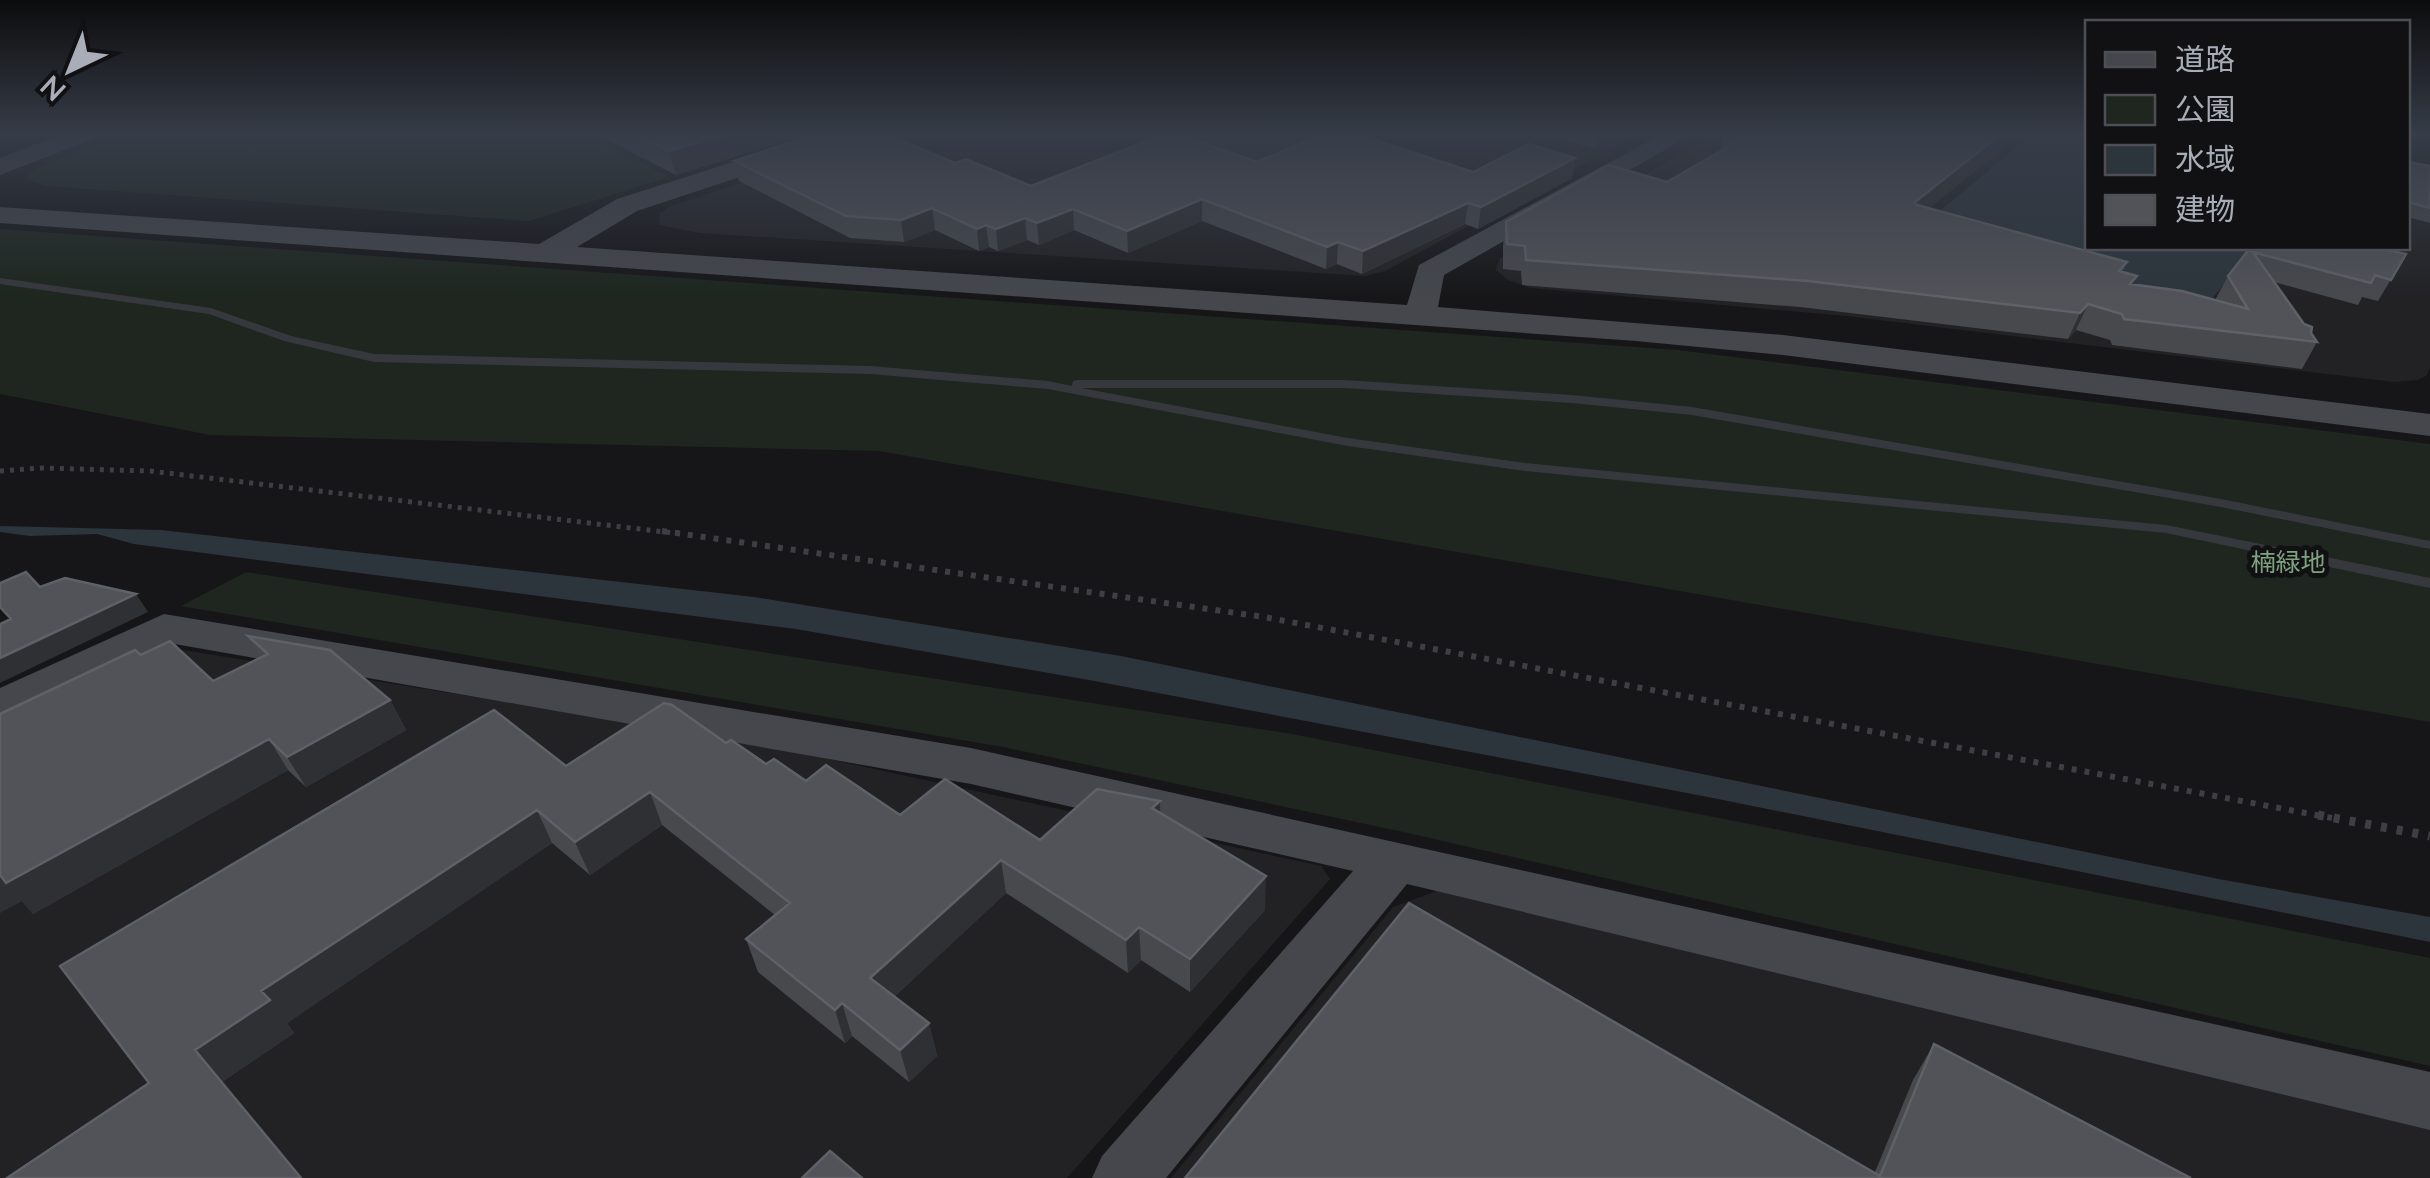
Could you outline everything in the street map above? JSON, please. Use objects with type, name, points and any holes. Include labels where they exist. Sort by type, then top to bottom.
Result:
[{"type":"street","points":[[544,254],[627,205],[676,189]]},
{"type":"street","points":[[1422,305],[1430,271],[1580,189]]},
{"type":"street","points":[[0,194],[58,202],[573,237],[1422,305],[1782,344],[2430,425]]},
{"type":"street","points":[[0,216],[544,254],[1778,322],[2430,401]]},
{"type":"street","points":[[0,708],[164,628],[971,766],[1395,860],[2430,1101]]},
{"type":"street","points":[[1125,1178],[1395,860]]},
{"type":"lane","points":[[0,282],[211,311],[288,340],[374,358],[870,370],[1048,385],[1344,384],[1656,407],[2221,503],[2430,544]]},
{"type":"lane","points":[[1048,385],[1348,442],[1525,467],[2166,530],[2430,584]]},
{"type":"path","points":[[0,472],[42,468],[150,471],[821,551],[1246,614],[2214,792],[2430,836]]},
{"type":"shaded area","points":[[723,189],[1536,189],[1385,271],[1365,276],[700,233],[659,225],[660,213]]},
{"type":"shaded area","points":[[1621,189],[1966,189],[1919,228],[2203,310],[2252,250],[2410,250],[2410,189],[2430,189],[2430,368],[2418,380],[2394,382],[1846,316],[1531,288],[1508,280],[1496,270],[1499,259]]},
{"type":"shaded area","points":[[177,649],[741,740],[1321,866],[1330,879],[1067,1178],[0,1178],[0,723]]},
{"type":"shaded area","points":[[1437,891],[2430,1127],[2430,1178],[1171,1178],[1393,907]]},
{"type":"green space","points":[[86,189],[631,189],[529,221]]},
{"type":"green space","name":"楠緑地","points":[[0,229],[1678,350],[2430,444],[2430,722],[879,451],[210,435],[0,394]]},
{"type":"green space","points":[[246,572],[1292,734],[2430,958],[2430,1066],[1408,833],[1003,747],[181,606]]},
{"type":"water","points":[[1966,189],[2085,189],[2085,250],[2252,250],[2203,310],[1918,229]]},
{"type":"water","points":[[0,526],[161,530],[754,597],[1121,656],[2224,880],[2430,917],[2430,942],[1703,796],[796,629],[134,544],[97,534],[30,536],[0,532]]},
{"type":"building","points":[[791,189],[1516,189],[1481,207],[1468,203],[1363,251],[1338,242],[1327,247],[1202,199],[1127,231],[1073,209],[1037,223],[1025,218],[996,229],[986,225],[977,229],[932,208],[901,220],[846,216]]},
{"type":"building","points":[[1566,189],[1931,189],[1915,202],[1917,205],[2127,262],[2119,271],[2137,276],[2130,284],[2182,291],[2248,309],[2228,276],[2251,250],[2304,324],[2312,327],[2317,342],[2124,319],[2122,314],[2088,304],[2080,313],[1808,281],[1526,260],[1525,246],[1507,244],[1506,222]]},
{"type":"building","points":[[2410,189],[2430,189],[2430,208],[2410,203]]},
{"type":"building","points":[[2388,250],[2406,254],[2391,280],[2375,275],[2371,283],[2252,252]]},
{"type":"building","points":[[26,572],[40,587],[65,578],[136,594],[0,658],[0,624],[11,619],[0,607],[0,583]]},
{"type":"building","points":[[248,636],[330,650],[390,700],[287,757],[269,739],[6,883],[0,875],[0,714],[135,650],[141,655],[170,641],[213,681],[268,654]]},
{"type":"building","points":[[664,703],[726,743],[731,740],[766,764],[774,759],[806,781],[826,765],[900,815],[945,779],[1040,840],[1097,789],[1160,801],[1152,808],[1266,876],[1190,959],[1139,927],[1126,940],[1001,860],[870,978],[929,1023],[900,1050],[842,1003],[835,1010],[746,939],[790,903],[650,792],[575,842],[537,810],[261,991],[270,1000],[195,1050],[301,1178],[7,1178],[149,1083],[60,966],[494,710],[566,766]]},
{"type":"building","points":[[1409,903],[1880,1176],[1934,1044],[2191,1178],[1185,1178]]},
{"type":"building","points":[[830,1151],[862,1178],[802,1178]]}]
